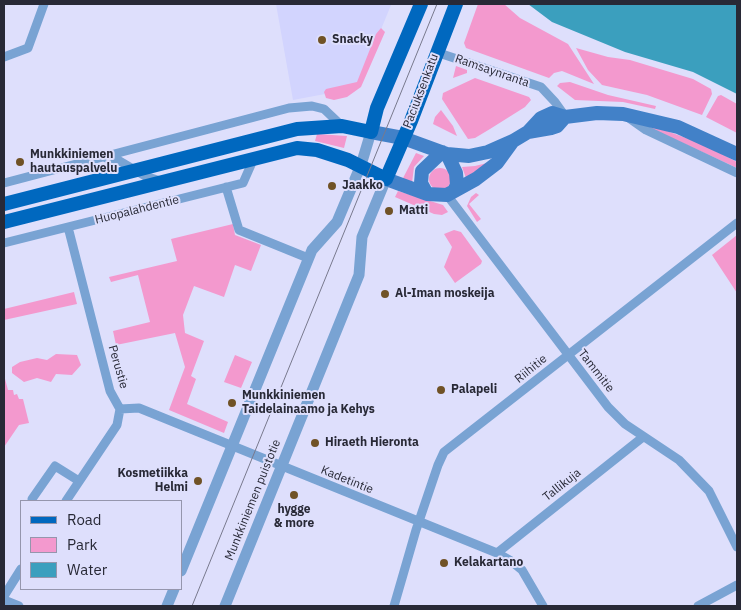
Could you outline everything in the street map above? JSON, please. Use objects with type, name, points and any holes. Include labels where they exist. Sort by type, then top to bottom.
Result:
[{"type":"main road","points":[[371,132],[377,108],[421,4]]},
{"type":"main road","name":"Paciuksenkatu","points":[[386,179],[456,4]]},
{"type":"main road","points":[[4,204],[298,129],[342,126],[403,138],[457,156],[478,155],[514,141],[528,132],[546,115],[552,113],[565,117],[597,113],[623,114],[678,127],[737,154]]},
{"type":"main road","points":[[386,179],[426,194],[451,193],[497,163],[514,141]]},
{"type":"main road","name":"Huopalahdentie","points":[[4,222],[288,150],[307,149],[334,155],[361,165],[386,179]]},
{"type":"main road","points":[[445,153],[456,173],[457,185],[451,193]]},
{"type":"main road","points":[[426,194],[421,183],[422,171],[445,153]]},
{"type":"street","points":[[4,57],[28,48],[44,4]]},
{"type":"street","name":"Ramsaynranta","points":[[436,52],[540,87],[549,95],[565,117]]},
{"type":"street","points":[[4,183],[106,158],[150,144],[289,108],[312,106],[324,109],[342,126]]},
{"type":"street","points":[[623,114],[646,130],[737,173]]},
{"type":"street","points":[[182,569],[308,258],[314,247],[337,222],[361,165],[371,132]]},
{"type":"street","name":"Huopalahdentie","points":[[106,158],[118,160],[145,176],[162,182]]},
{"type":"street","name":"Huopalahdentie","points":[[4,243],[243,183],[254,158]]},
{"type":"street","name":"Munkkiniemen puistotie","points":[[225,606],[359,274],[362,238],[386,179]]},
{"type":"street","points":[[226,187],[239,230],[308,258]]},
{"type":"street","name":"Tammitie","points":[[451,193],[567,355],[608,407],[625,424],[679,460],[709,492],[737,547]]},
{"type":"street","name":"Riihitie","points":[[394,606],[419,522],[444,452],[737,223]]},
{"type":"street","name":"Perustie","points":[[67,500],[117,425],[120,409],[110,391],[68,227]]},
{"type":"street","name":"Kadetintie","points":[[120,409],[139,408],[497,553],[511,560],[522,570],[543,606]]},
{"type":"street","name":"Tallikuja","points":[[497,553],[643,437]]},
{"type":"street","points":[[32,499],[55,466],[79,481]]},
{"type":"street","points":[[4,596],[20,572]]},
{"type":"street","points":[[698,606],[737,585]]},
{"type":"street","points":[[167,606],[174,590]]},
{"type":"street","points":[[4,600],[19,606]]},
{"type":"shaded area","points":[[276,4],[391,5],[357,88],[293,100]]},
{"type":"green space","points":[[478,4],[504,4],[520,18],[568,44],[594,84],[562,71],[554,73],[549,78],[466,48],[464,43]]},
{"type":"green space","points":[[381,28],[385,32],[361,87],[347,97],[334,100],[326,98],[324,92],[326,89],[357,82],[376,34]]},
{"type":"green space","points":[[576,48],[608,57],[630,60],[693,79],[711,89],[712,94],[702,115],[647,95],[602,85],[588,70]]},
{"type":"green space","points":[[456,66],[467,70],[467,73],[453,78]]},
{"type":"green space","points":[[475,78],[529,97],[531,100],[525,107],[490,129],[475,138],[468,139],[442,99],[443,93]]},
{"type":"green space","points":[[570,82],[608,95],[656,106],[655,109],[623,102],[575,100],[557,86],[560,83]]},
{"type":"green space","points":[[721,95],[737,104],[737,133],[706,117],[718,96]]},
{"type":"green space","points":[[441,110],[453,126],[457,136],[433,124],[435,117]]},
{"type":"green space","points":[[648,127],[664,130],[700,143],[737,162],[737,168]]},
{"type":"green space","points":[[317,134],[347,136],[344,148],[315,141]]},
{"type":"green space","points":[[416,153],[424,156],[414,167],[412,183],[402,180]]},
{"type":"green space","points":[[487,163],[466,178],[462,167]]},
{"type":"green space","points":[[440,168],[448,171],[451,179],[448,187],[440,190],[432,187],[429,179],[432,171]]},
{"type":"green space","points":[[398,191],[443,205],[448,212],[442,215],[434,214],[395,197]]},
{"type":"green space","points":[[476,193],[479,195],[469,204],[481,219],[477,222],[467,206],[471,197]]},
{"type":"green space","points":[[233,224],[235,235],[261,245],[251,271],[235,265],[224,297],[194,286],[183,315],[185,333],[204,341],[191,376],[196,379],[187,404],[228,422],[224,433],[169,410],[185,367],[175,333],[116,345],[113,331],[150,322],[138,275],[111,282],[109,277],[177,261],[171,239]]},
{"type":"green space","points":[[454,230],[461,232],[482,261],[481,264],[455,283],[444,267],[452,247],[444,234]]},
{"type":"green space","points":[[737,235],[737,293],[712,255]]},
{"type":"green space","points":[[74,292],[77,304],[4,320],[4,309]]},
{"type":"green space","points":[[56,354],[77,355],[81,365],[72,375],[56,374],[51,382],[37,378],[24,382],[12,373],[12,367],[20,362],[37,358],[47,360]]},
{"type":"green space","points":[[235,355],[252,362],[241,388],[224,382]]},
{"type":"green space","points":[[4,375],[8,390],[13,390],[14,395],[17,394],[19,399],[23,399],[29,423],[19,425],[4,447]]},
{"type":"water","points":[[528,4],[737,4],[737,94],[693,72],[625,52],[552,22]]},
{"type":"tram line","points":[[192,606],[437,4]]},
{"type":"place","name":"Snacky","points":[[322,40]]},
{"type":"place","name":"Munkkiniemen hautauspalvelu","points":[[20,162]]},
{"type":"place","name":"Jaakko","points":[[332,186]]},
{"type":"place","name":"Matti","points":[[389,211]]},
{"type":"place","name":"Al-Iman moskeija","points":[[385,294]]},
{"type":"place","name":"Palapeli","points":[[441,390]]},
{"type":"place","name":"Munkkiniemen Taidelainaamo ja Kehys","points":[[232,403]]},
{"type":"place","name":"Hiraeth Hieronta","points":[[315,443]]},
{"type":"place","name":"Kosmetiikka Helmi","points":[[198,481]]},
{"type":"place","name":"hygge & more","points":[[294,495]]},
{"type":"place","name":"Kelakartano","points":[[444,563]]}]
